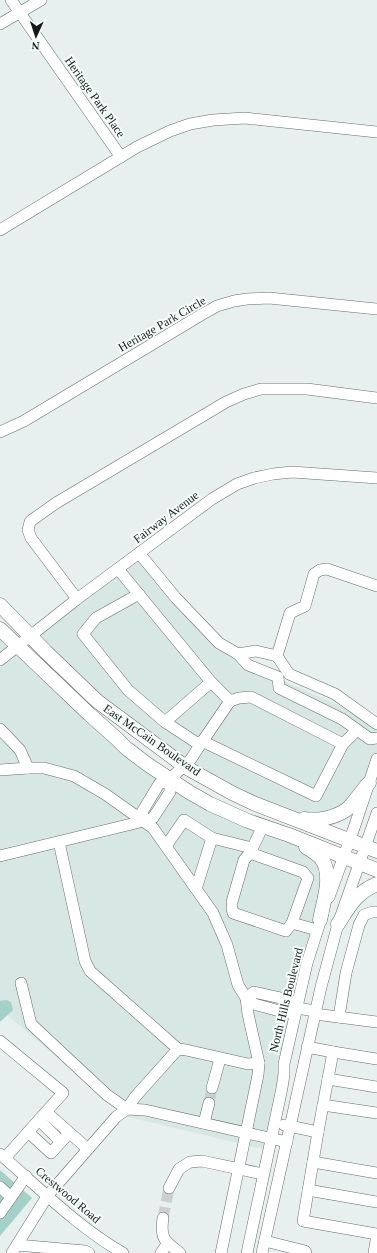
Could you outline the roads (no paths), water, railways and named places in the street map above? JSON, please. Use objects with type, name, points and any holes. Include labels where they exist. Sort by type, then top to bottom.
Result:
[{"type":"main road","name":"East McCain Boulevard","points":[[0,605],[96,701],[184,766],[239,796],[291,818],[371,848]]},
{"type":"main road","name":"East McCain Boulevard","points":[[0,629],[126,748],[170,779],[210,804],[248,821],[289,835],[377,870]]},
{"type":"main road","points":[[291,818],[314,821],[335,816],[347,810],[372,780]]},
{"type":"main road","points":[[289,835],[321,858],[326,866],[327,882],[319,925]]},
{"type":"main road","points":[[338,924],[358,895],[366,888],[377,884]]},
{"type":"street","name":"Heritage Park Place","points":[[11,0],[121,157]]},
{"type":"street","points":[[0,24],[41,0]]},
{"type":"street","points":[[0,230],[153,138],[190,124],[229,118],[257,119],[377,132]]},
{"type":"street","name":"Heritage Park Circle","points":[[0,432],[24,421],[193,319],[218,306],[234,301],[269,298],[377,309]]},
{"type":"street","points":[[77,600],[39,548],[28,530],[32,520],[56,503],[226,402],[254,390],[307,389],[377,398]]},
{"type":"street","name":"Fairway Avenue","points":[[0,660],[139,553],[212,499],[233,486],[254,478],[292,472],[377,478]]},
{"type":"street","points":[[139,553],[176,598],[219,643],[238,654],[248,665],[278,677],[279,688],[342,719],[370,740],[377,738]]},
{"type":"street","points":[[118,569],[212,682],[230,700]]},
{"type":"street","points":[[276,656],[290,613],[305,606],[314,574],[320,570],[327,569],[377,586]]},
{"type":"street","points":[[140,594],[96,618],[83,634],[128,690],[165,722],[201,743],[316,796],[343,744],[357,730]]},
{"type":"street","points":[[238,654],[256,651],[276,656],[289,674],[335,694],[377,724]]},
{"type":"street","points":[[165,722],[212,682]]},
{"type":"street","points":[[144,821],[142,812],[155,791],[160,784],[170,779],[191,759],[230,700],[251,697],[343,744]]},
{"type":"street","points":[[0,729],[20,750],[28,768]]},
{"type":"street","name":"North Hills Boulevard","points":[[247,1253],[283,1081],[284,1064],[307,963],[319,925],[372,780],[377,759]]},
{"type":"street","points":[[0,770],[44,768],[74,776],[105,794],[153,828],[213,913],[227,945],[238,984],[246,998],[259,1063],[258,1075],[221,1253]]},
{"type":"street","points":[[262,1253],[315,1013],[338,924],[359,862],[371,848],[377,813]]},
{"type":"street","points":[[166,846],[184,820],[212,838],[251,850],[303,872],[308,878],[289,927]]},
{"type":"street","points":[[0,856],[144,821]]},
{"type":"street","points":[[264,826],[244,860],[232,905],[232,913],[289,927],[319,925]]},
{"type":"street","points":[[196,889],[212,838]]},
{"type":"street","points":[[59,842],[85,961],[90,971],[178,1049],[248,1064],[259,1063]]},
{"type":"street","points":[[339,1017],[346,973],[358,925],[364,915],[377,912]]},
{"type":"street","points":[[21,983],[31,1024],[107,1095],[128,1109],[145,1110],[287,1142]]},
{"type":"street","points":[[246,998],[254,992],[290,1000],[297,1008],[315,1013],[377,1022]]},
{"type":"street","points":[[0,1041],[63,1093],[28,1132],[3,1156]]},
{"type":"street","points":[[307,1048],[377,1059]]},
{"type":"street","points":[[89,1253],[15,1249],[48,1196],[116,1117],[128,1109],[135,1098],[178,1049]]},
{"type":"street","points":[[333,1052],[303,1221],[377,1234],[374,1253]]},
{"type":"street","points":[[212,1088],[220,1058]]},
{"type":"street","points":[[328,1079],[377,1087]]},
{"type":"street","points":[[204,1123],[209,1103]]},
{"type":"street","points":[[323,1105],[377,1113]]},
{"type":"street","points":[[46,1112],[88,1149]]},
{"type":"street","points":[[39,1120],[61,1142]]},
{"type":"street","points":[[274,1123],[318,1132]]},
{"type":"street","points":[[28,1132],[51,1153],[69,1133]]},
{"type":"street","name":"Crestwood Road","points":[[3,1156],[93,1233],[109,1250],[123,1253]]},
{"type":"street","points":[[169,1188],[179,1169],[190,1162],[202,1161],[263,1174]]},
{"type":"street","points":[[313,1162],[377,1173]]},
{"type":"street","points":[[0,1213],[26,1176]]},
{"type":"street","points":[[0,1187],[11,1197]]},
{"type":"street","points":[[308,1190],[377,1202]]},
{"type":"street","points":[[163,1218],[162,1233],[164,1248],[180,1253]]},
{"type":"street","points":[[265,1241],[305,1251],[306,1253]]},
{"type":"tunnel","points":[[209,1103],[212,1088]]},
{"type":"tunnel","points":[[163,1218],[169,1188]]}]
